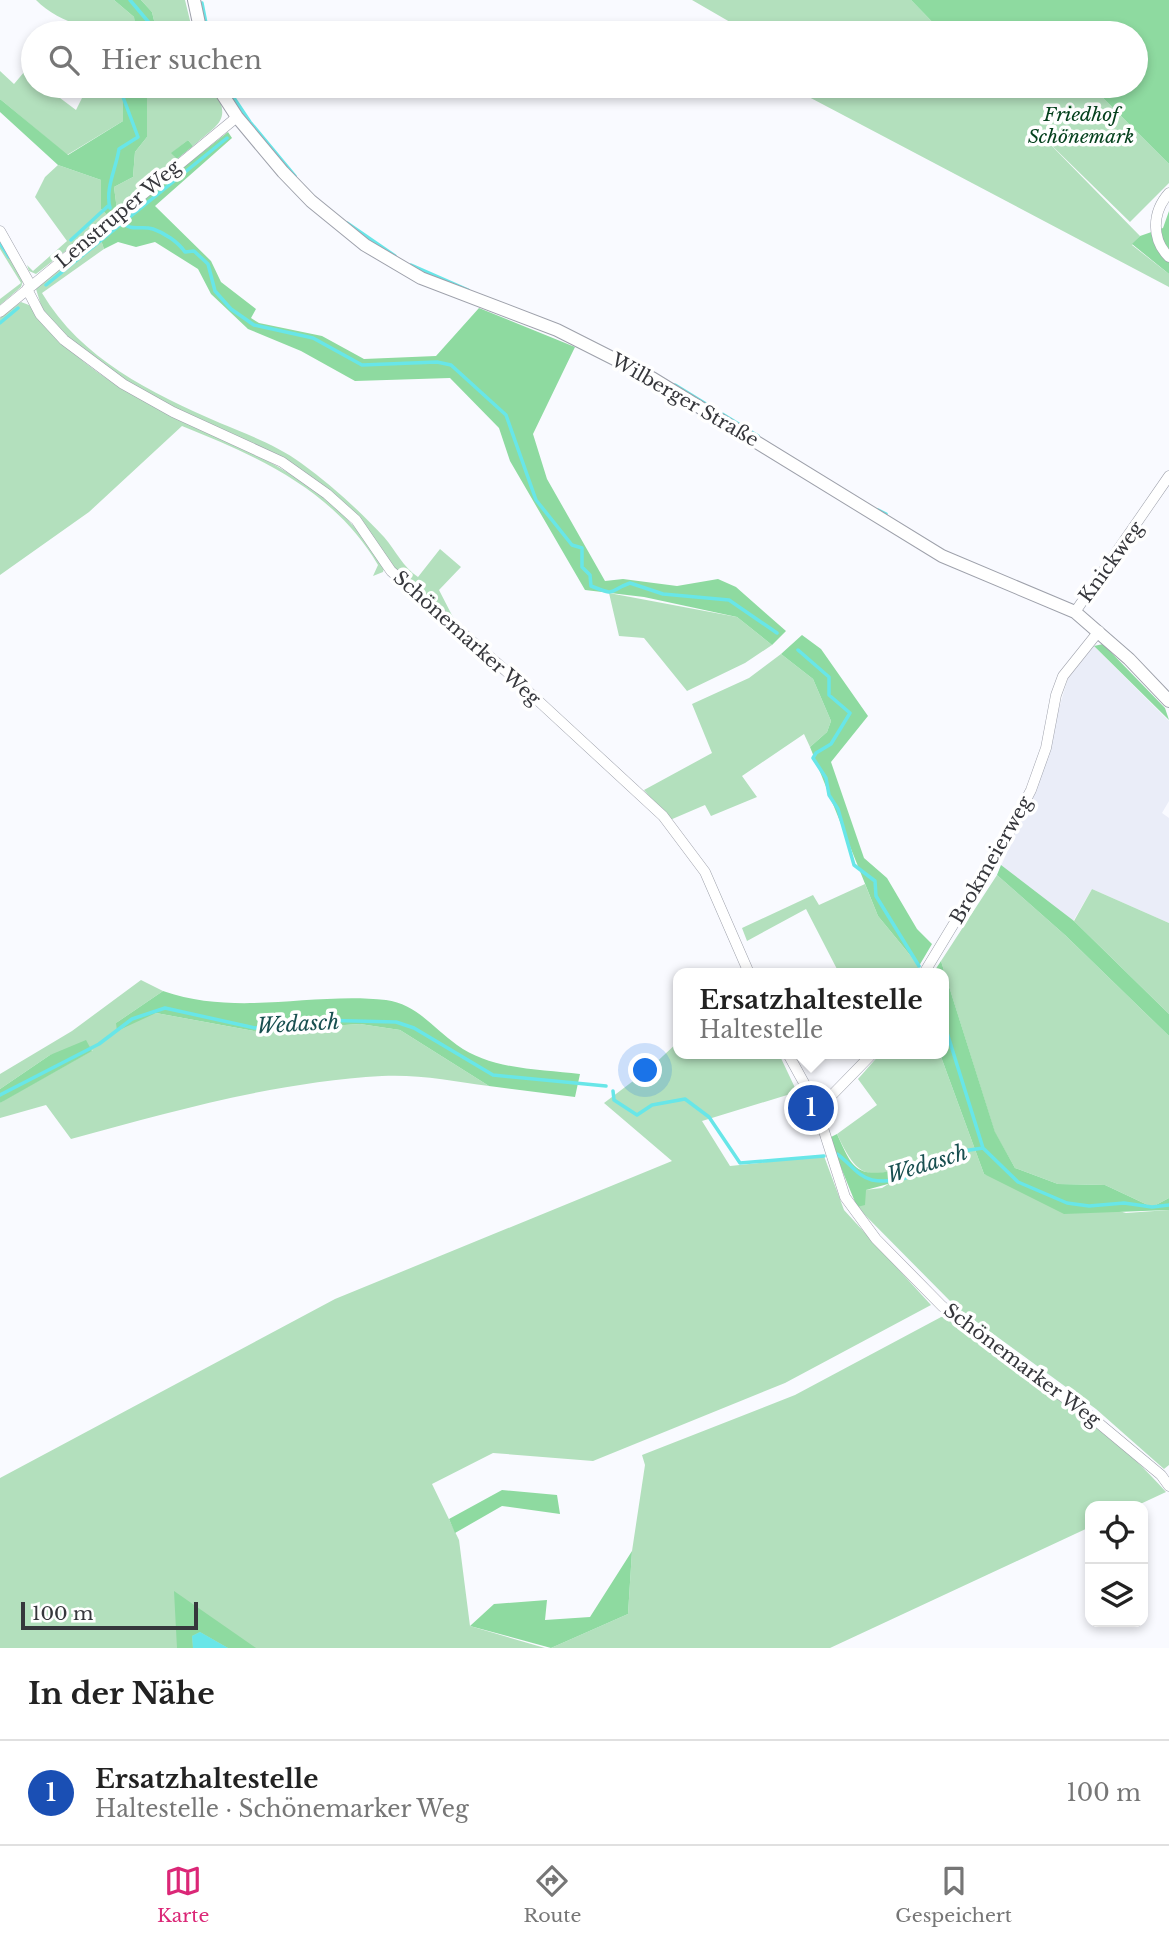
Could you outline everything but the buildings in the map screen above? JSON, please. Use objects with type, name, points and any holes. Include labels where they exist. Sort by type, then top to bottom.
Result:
[{"type":"street","points":[[194,0],[198,21]]},
{"type":"street","name":"Wilberger Straße","points":[[225,98],[237,117],[311,201],[365,245],[397,266],[448,290],[583,342],[682,396],[942,556],[1075,612],[1169,701]]},
{"type":"street","name":"Lenstruper Weg","points":[[0,312],[237,117]]},
{"type":"street","points":[[1169,193],[1155,224],[1159,245],[1169,257]]},
{"type":"street","name":"Schönemarker Weg","points":[[0,231],[40,314],[64,340],[123,384],[173,412],[282,461],[327,494],[356,520],[391,571],[506,671],[663,816],[705,872],[748,968]]},
{"type":"street","name":"Knickweg","points":[[1075,612],[1169,477]]},
{"type":"street","name":"Brokmeierweg","points":[[927,968],[1016,821],[1046,748],[1056,695],[1063,676],[1098,631]]},
{"type":"street","name":"Schönemarker Weg","points":[[791,1059],[815,1103],[845,1197],[876,1239],[942,1306],[1001,1353],[1089,1415],[1161,1475],[1169,1486]]},
{"type":"street","points":[[815,1103],[833,1094],[867,1059]]},
{"type":"shaded area","points":[[1094,646],[1169,721],[1169,801],[1162,813],[1169,818],[1169,923],[1092,889],[1065,935],[997,875],[1035,789],[1068,678]]},
{"type":"green space","points":[[36,0],[114,0],[134,17],[134,21],[69,21],[46,9]]},
{"type":"green space","points":[[114,0],[141,0],[152,12],[154,21],[134,21],[134,17]]},
{"type":"green space","points":[[141,0],[185,0],[190,21],[154,21],[152,12]]},
{"type":"green space","points":[[692,0],[911,0],[931,21],[728,21]]},
{"type":"green space","points":[[911,0],[1169,0],[1169,164],[1103,98],[1148,98],[1148,21],[931,21]]},
{"type":"green space","points":[[0,71],[14,84],[21,76],[21,98],[60,98],[76,110],[82,98],[123,98],[123,121],[67,155],[0,99]]},
{"type":"green space","points":[[123,98],[147,98],[147,137],[135,152],[133,177],[114,187],[117,210],[109,217],[101,209],[101,180],[58,165],[0,112],[0,99],[68,155],[123,121]]},
{"type":"green space","points":[[147,98],[219,98],[222,114],[216,126],[193,146],[188,140],[172,153],[177,159],[117,210],[114,187],[133,177],[135,152],[147,137]]},
{"type":"green space","name":"Friedhof Schönemark","points":[[811,98],[1103,98],[1169,164],[1169,183],[1130,222],[1043,137],[1140,236],[1132,245],[1169,274],[1169,287]]},
{"type":"green space","points":[[228,132],[232,138],[155,206],[211,261],[221,282],[256,309],[251,318],[259,323],[322,336],[364,359],[436,356],[479,308],[575,347],[533,434],[547,479],[605,581],[623,579],[677,586],[718,579],[736,587],[786,631],[772,645],[737,617],[644,597],[585,590],[510,461],[499,428],[450,378],[355,381],[301,351],[248,329],[211,294],[198,269],[155,242],[136,247],[118,242],[104,249],[99,234]]},
{"type":"green space","points":[[188,140],[193,146],[177,159],[171,153]]},
{"type":"green space","points":[[58,165],[101,180],[101,209],[109,217],[36,274],[29,271],[27,265],[33,271],[67,241],[35,197],[45,177]]},
{"type":"green space","points":[[1169,211],[1169,274],[1132,244],[1140,236],[1163,228]]},
{"type":"green space","points":[[99,234],[104,249],[42,293],[77,337],[120,372],[144,386],[194,412],[272,445],[301,463],[364,517],[418,577],[440,549],[461,567],[439,590],[456,623],[415,589],[309,477],[132,387],[63,333],[43,312],[36,289]]},
{"type":"green space","points":[[0,239],[23,281],[21,287],[0,305],[0,299],[21,283],[0,249]]},
{"type":"green space","points":[[21,302],[29,305],[72,352],[125,390],[268,461],[301,481],[331,504],[359,533],[384,568],[383,572],[373,576],[378,565],[360,539],[340,516],[293,479],[239,450],[182,426],[89,512],[0,575],[0,318]]},
{"type":"green space","points":[[609,593],[737,617],[772,645],[745,663],[687,691],[644,638],[619,636]]},
{"type":"green space","points":[[802,635],[821,649],[868,716],[831,762],[864,858],[887,878],[917,929],[932,944],[919,966],[878,916],[810,747],[827,732],[831,721],[813,679],[781,654]]},
{"type":"green space","points":[[1103,644],[1165,708],[1169,720],[1094,646]]},
{"type":"green space","points":[[781,654],[813,679],[831,721],[827,732],[810,747],[804,734],[742,776],[757,797],[711,816],[705,805],[670,820],[644,790],[712,753],[692,704],[749,678]]},
{"type":"green space","points":[[1001,865],[1074,921],[1169,1014],[1169,1036],[1065,935],[997,875]]},
{"type":"green space","points":[[997,875],[1065,935],[1169,1036],[1169,1198],[1152,1207],[1105,1185],[1058,1184],[1015,1168],[995,1133],[949,986],[949,968],[943,968],[941,961]]},
{"type":"green space","points":[[865,884],[878,916],[919,966],[918,968],[836,968],[806,909],[747,941],[742,928],[813,895],[819,905]]},
{"type":"green space","points":[[1092,889],[1169,923],[1169,1014],[1074,921]]},
{"type":"green space","points":[[141,980],[163,991],[116,1023],[156,1013],[254,1031],[360,1024],[400,1030],[489,1086],[409,1076],[342,1079],[225,1099],[71,1139],[46,1105],[0,1118],[0,1103],[4,1100],[93,1050],[50,1055],[0,1089],[0,1074],[72,1031]]},
{"type":"green space","points":[[949,986],[995,1132],[1015,1168],[1058,1184],[1105,1185],[1152,1207],[1169,1198],[1169,1210],[1064,1214],[984,1174],[942,1059],[949,1059]]},
{"type":"green space","points":[[163,991],[191,999],[219,1002],[357,998],[397,1002],[416,1012],[457,1045],[485,1059],[516,1067],[580,1074],[575,1097],[489,1086],[400,1030],[360,1024],[254,1031],[156,1013],[117,1031],[116,1023]]},
{"type":"green space","points":[[86,1040],[92,1051],[0,1103],[0,1089],[50,1055]]},
{"type":"green space","points":[[673,1047],[673,1059],[781,1059],[797,1092],[702,1121],[730,1166],[824,1156],[844,1210],[931,1305],[785,1383],[593,1461],[493,1453],[432,1484],[459,1540],[470,1626],[545,1648],[0,1648],[0,1478],[335,1299],[672,1161],[604,1103],[649,1069]]},
{"type":"green space","points":[[876,1059],[942,1059],[984,1174],[1126,1213],[1169,1210],[1169,1465],[1164,1469],[1096,1409],[955,1306],[857,1207],[865,1190],[882,1188],[919,1165],[889,1172],[869,1173],[853,1162],[845,1151],[837,1134],[877,1105],[858,1079]]},
{"type":"green space","points":[[837,1134],[846,1154],[862,1171],[879,1173],[925,1163],[928,1173],[866,1190],[865,1205],[857,1207],[829,1138]]},
{"type":"green space","points":[[943,1316],[1088,1419],[1142,1466],[1166,1492],[1147,1501],[1085,1501],[1085,1529],[830,1648],[551,1648],[628,1614],[632,1551],[645,1465],[642,1455],[795,1395]]},
{"type":"green space","points":[[502,1490],[557,1495],[560,1514],[502,1506],[455,1533],[449,1519]]},
{"type":"green space","points":[[632,1551],[628,1614],[551,1648],[470,1626],[494,1604],[547,1600],[545,1620],[590,1617]]},
{"type":"green space","points":[[174,1591],[256,1648],[228,1648],[200,1632],[192,1636],[193,1648],[177,1648]]},
{"type":"water","points":[[200,1632],[228,1648],[193,1648],[192,1636]]},
{"type":"waterway","points":[[130,0],[148,21]]},
{"type":"waterway","points":[[202,3],[206,21]]},
{"type":"waterway","points":[[110,208],[110,186],[119,149],[138,137],[123,98]]},
{"type":"waterway","points":[[234,98],[250,122],[295,176]]},
{"type":"waterway","points":[[46,285],[227,138]]},
{"type":"waterway","points":[[71,240],[108,206]]},
{"type":"waterway","points":[[121,222],[133,228],[158,231],[175,241],[185,252],[194,251],[208,264],[215,291],[231,309],[254,325],[313,338],[362,365],[437,362],[451,365],[506,415],[536,500],[572,545],[582,548],[582,567],[590,575],[591,586],[612,592],[630,583],[663,594],[729,600],[777,633]]},
{"type":"waterway","points":[[347,223],[395,256]]},
{"type":"waterway","points":[[0,243],[9,257]]},
{"type":"waterway","points":[[411,265],[468,290]]},
{"type":"waterway","points":[[0,323],[18,308]]},
{"type":"waterway","points":[[675,385],[758,436]]},
{"type":"waterway","points":[[878,510],[886,514]]},
{"type":"waterway","points":[[798,650],[829,677],[829,695],[850,713],[831,744],[816,753],[813,758],[826,778],[829,795],[838,809],[854,865],[875,881],[876,896],[919,966]]},
{"type":"waterway","name":"Wedasch","points":[[0,1095],[99,1044],[132,1019],[165,1008],[255,1028],[314,1020],[396,1022],[414,1028],[493,1075],[606,1086]]},
{"type":"waterway","points":[[949,1039],[983,1148],[1018,1182],[1067,1203],[1089,1206],[1124,1203],[1152,1207],[1169,1205]]},
{"type":"waterway","name":"Wedasch","points":[[613,1091],[614,1100],[637,1115],[652,1105],[685,1099],[709,1117],[740,1163],[824,1156]]},
{"type":"waterway","name":"Wedasch","points":[[837,1154],[867,1178],[887,1181],[903,1179],[918,1169],[948,1161],[963,1151],[983,1148]]},
{"type":"place","name":"Ersatzhaltestelle","points":[[811,1108]]}]
